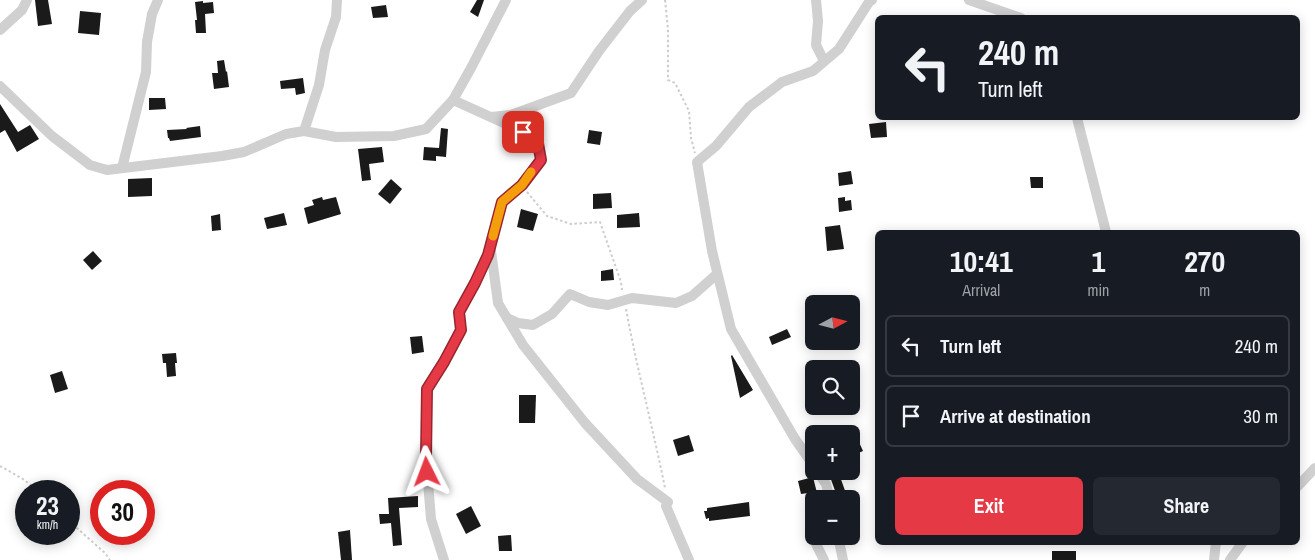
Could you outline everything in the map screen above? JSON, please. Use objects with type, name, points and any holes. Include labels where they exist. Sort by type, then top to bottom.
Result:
[{"type":"street","points":[[0,30],[22,10],[27,0]]},
{"type":"street","points":[[122,168],[146,72],[147,42],[152,14],[158,0]]},
{"type":"street","points":[[304,131],[319,85],[325,50],[336,17],[337,0]]},
{"type":"street","points":[[0,86],[52,136],[90,165],[107,170],[244,152],[286,134],[304,131],[336,137],[394,136],[426,129],[453,100],[506,0]]},
{"type":"street","points":[[490,117],[511,115],[571,93],[599,51],[630,11],[642,0]]},
{"type":"street","points":[[816,0],[818,20],[816,46],[824,61]]},
{"type":"street","points":[[805,452],[731,329],[712,251],[697,162],[716,146],[749,107],[782,82],[813,71],[839,48],[872,0]]},
{"type":"street","points":[[969,0],[1012,15]]},
{"type":"street","points":[[444,560],[431,519],[426,457],[427,389],[461,330],[459,312],[488,255],[502,202],[522,185],[541,160],[537,138],[453,100]]},
{"type":"street","points":[[1078,120],[1105,230]]},
{"type":"street","points":[[490,247],[498,303],[523,345],[585,423],[637,479],[668,502],[666,506],[689,560]]},
{"type":"street","points":[[507,318],[518,323],[533,325],[552,314],[570,294],[589,302],[608,306],[632,298],[676,303],[692,296],[717,274]]},
{"type":"street","points":[[1300,484],[1315,468]]},
{"type":"street","points":[[823,490],[824,481]]},
{"type":"street","points":[[824,481],[828,490]]},
{"type":"street","points":[[816,545],[824,560]]},
{"type":"street","points":[[840,545],[843,560]]},
{"type":"street","points":[[1214,560],[1216,545]]},
{"type":"street","points":[[1230,560],[1241,545]]},
{"type":"path","points":[[665,0],[668,29],[668,80],[676,82],[689,110],[691,138],[697,162]]},
{"type":"path","points":[[522,185],[547,216],[571,224],[600,222],[621,282],[634,352],[668,502]]},
{"type":"path","points":[[0,466],[24,480]]},
{"type":"path","points":[[80,531],[106,553],[110,560]]},
{"type":"building","points":[[35,0],[48,0],[52,24],[38,26]]},
{"type":"building","points":[[477,0],[484,0],[478,17],[470,12]]},
{"type":"building","points":[[203,1],[203,3],[213,2],[214,13],[205,14],[206,33],[196,33],[195,2]]},
{"type":"building","points":[[386,5],[388,17],[373,18],[371,7]]},
{"type":"building","points":[[80,11],[101,13],[99,35],[78,33]]},
{"type":"building","points":[[224,60],[229,87],[214,89],[212,73],[218,73],[217,61]]},
{"type":"building","points":[[303,78],[305,93],[296,95],[295,88],[281,89],[280,81]]},
{"type":"building","points":[[149,98],[165,98],[166,109],[149,110]]},
{"type":"building","points":[[0,104],[18,132],[30,125],[39,139],[17,152],[5,130],[0,133]]},
{"type":"building","points":[[886,122],[887,137],[871,138],[869,124]]},
{"type":"building","points":[[200,126],[201,137],[170,141],[168,138],[167,130]]},
{"type":"building","points":[[441,128],[448,129],[446,157],[436,156],[436,161],[423,160],[424,147],[439,148]]},
{"type":"building","points":[[589,130],[602,132],[600,145],[587,143]]},
{"type":"building","points":[[382,147],[384,162],[369,164],[371,180],[362,181],[358,149]]},
{"type":"building","points":[[851,171],[853,184],[839,186],[838,173]]},
{"type":"building","points":[[1030,177],[1043,177],[1043,188],[1031,188]]},
{"type":"building","points":[[152,178],[152,196],[128,197],[128,179]]},
{"type":"building","points":[[391,179],[402,189],[390,204],[378,194]]},
{"type":"building","points":[[611,193],[612,208],[593,209],[593,194]]},
{"type":"building","points":[[322,197],[323,200],[336,197],[341,214],[308,224],[304,208],[314,205],[312,200]]},
{"type":"building","points":[[845,197],[845,201],[851,200],[852,210],[839,212],[838,198]]},
{"type":"building","points":[[521,209],[538,214],[533,231],[517,227]]},
{"type":"building","points":[[284,213],[287,225],[267,229],[264,218]]},
{"type":"building","points":[[639,213],[640,227],[617,228],[617,215]]},
{"type":"building","points":[[220,214],[221,230],[212,231],[211,216]]},
{"type":"building","points":[[840,225],[844,249],[827,251],[825,227]]},
{"type":"building","points":[[93,251],[102,261],[92,270],[83,260]]},
{"type":"building","points":[[613,269],[614,280],[601,281],[601,271]]},
{"type":"building","points":[[787,329],[791,337],[772,345],[769,337]]},
{"type":"building","points":[[422,336],[424,352],[412,354],[410,337]]},
{"type":"building","points":[[176,353],[176,376],[167,377],[166,363],[163,363],[162,354]]},
{"type":"building","points":[[731,356],[753,390],[740,398]]},
{"type":"building","points":[[62,371],[68,389],[55,393],[50,375]]},
{"type":"building","points":[[519,395],[536,395],[535,423],[519,423]]},
{"type":"building","points":[[689,435],[694,451],[678,456],[673,440]]},
{"type":"building","points":[[814,480],[816,490],[805,490],[805,493],[801,494],[798,481]]},
{"type":"building","points":[[831,480],[841,480],[845,490],[835,490]]},
{"type":"building","points":[[418,496],[418,507],[399,508],[402,545],[393,546],[391,523],[380,524],[379,514],[389,514],[388,498]]},
{"type":"building","points":[[749,502],[750,516],[709,521],[709,518],[706,519],[704,511],[707,511],[707,508]]},
{"type":"building","points":[[471,506],[481,526],[466,534],[456,514]]},
{"type":"building","points":[[350,530],[352,560],[341,560],[338,532]]},
{"type":"building","points":[[511,535],[512,551],[499,551],[498,536]]},
{"type":"building","points":[[1052,551],[1076,551],[1076,560],[1052,560]]},
{"type":"slow traffic","points":[[493,236],[502,202],[522,185],[531,172]]},
{"type":"route","points":[[427,472],[427,389],[461,330],[459,312],[488,255],[502,202],[522,185],[541,160],[537,138],[523,132]]}]
